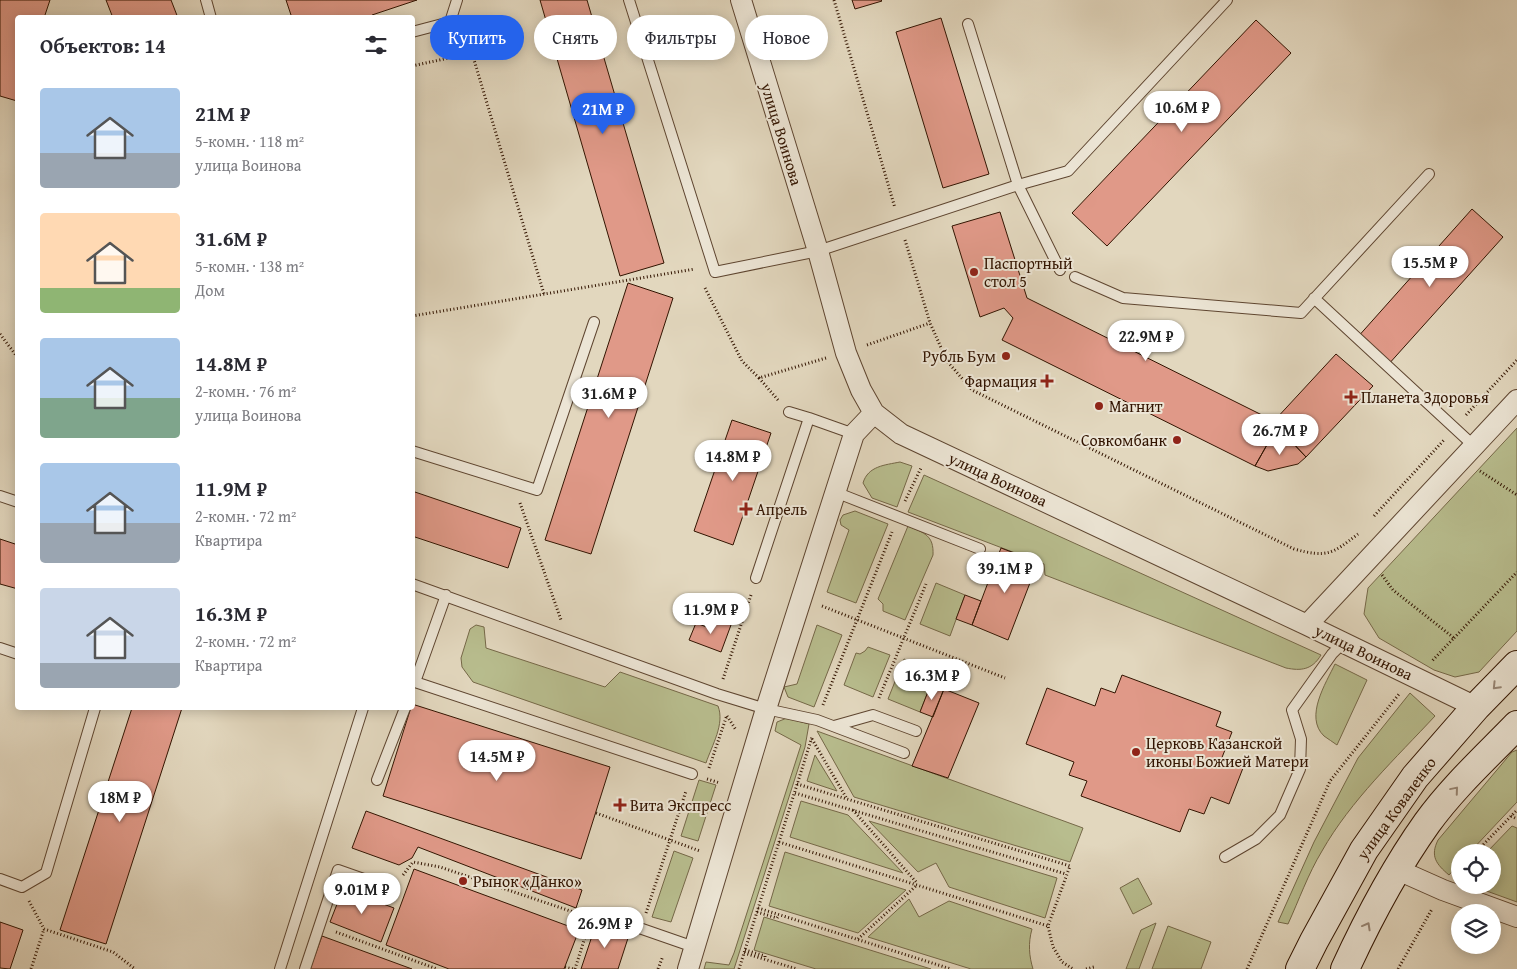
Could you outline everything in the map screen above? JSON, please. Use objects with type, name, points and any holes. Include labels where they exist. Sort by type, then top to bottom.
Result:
[{"type":"main road","name":"улица Коваленко","points":[[1300,969],[1364,850],[1415,777],[1476,707],[1517,665]]},
{"type":"main road","name":"улица Воинова","points":[[1476,707],[1517,725]]},
{"type":"main road","points":[[1344,969],[1398,870],[1428,823],[1465,778],[1517,725]]},
{"type":"main road","points":[[1364,850],[1398,870]]},
{"type":"street","name":"улица Воинова","points":[[741,0],[818,251],[846,353],[861,390],[874,413],[901,434],[1344,642],[1476,707]]},
{"type":"street","points":[[1307,625],[1517,400]]},
{"type":"street","points":[[688,969],[766,709],[854,434],[874,413]]},
{"type":"street","points":[[1398,870],[1443,890],[1517,917]]},
{"type":"lane","points":[[206,0],[211,15]]},
{"type":"lane","points":[[415,31],[450,22],[457,0]]},
{"type":"lane","points":[[629,0],[715,272],[818,251],[1018,185],[1068,171],[1227,0]]},
{"type":"lane","points":[[968,24],[1018,185],[1060,270]]},
{"type":"lane","points":[[1075,277],[1123,298],[1301,313],[1429,174]]},
{"type":"lane","points":[[1314,298],[1474,446]]},
{"type":"lane","points":[[415,452],[538,490],[594,322]]},
{"type":"lane","points":[[789,412],[854,434]]},
{"type":"lane","points":[[756,578],[810,418]]},
{"type":"lane","points":[[835,492],[980,549]]},
{"type":"lane","points":[[0,496],[15,501]]},
{"type":"lane","points":[[415,585],[717,694],[766,709],[817,720],[904,753]]},
{"type":"lane","points":[[415,681],[446,595]]},
{"type":"lane","points":[[1226,857],[1256,839],[1280,816],[1300,769],[1301,740],[1292,710],[1332,654],[1344,642]]},
{"type":"lane","points":[[0,648],[15,653]]},
{"type":"lane","points":[[415,684],[692,774]]},
{"type":"lane","points":[[0,880],[22,887],[46,873],[94,710]]},
{"type":"lane","points":[[280,969],[362,710]]},
{"type":"lane","points":[[377,780],[404,710]]},
{"type":"lane","points":[[834,726],[873,715],[916,731]]},
{"type":"lane","points":[[305,969],[338,870],[392,889]]},
{"type":"lane","points":[[622,922],[641,927],[694,947]]},
{"type":"path","points":[[834,0],[930,322],[947,361],[972,390],[1294,549],[1314,554],[1333,552],[1358,534],[1364,527]]},
{"type":"path","points":[[415,65],[472,53],[544,294]]},
{"type":"path","points":[[695,269],[699,277]]},
{"type":"path","points":[[415,316],[695,269],[715,272]]},
{"type":"path","points":[[704,286],[742,361],[759,378]]},
{"type":"path","points":[[0,334],[15,354]]},
{"type":"path","points":[[1371,520],[1517,360]]},
{"type":"path","points":[[826,699],[898,516],[921,466],[930,470]]},
{"type":"path","points":[[513,482],[562,620]]},
{"type":"path","points":[[1358,534],[1370,558],[1393,590],[1454,638]]},
{"type":"path","points":[[1247,969],[1330,781],[1400,692],[1416,678],[1517,572]]},
{"type":"path","points":[[736,736],[736,729],[717,694],[756,578]]},
{"type":"path","points":[[873,715],[926,584]]},
{"type":"path","points":[[802,595],[825,608],[1004,678]]},
{"type":"path","points":[[706,778],[727,715]]},
{"type":"path","points":[[739,969],[817,720]]},
{"type":"path","points":[[812,739],[848,800]]},
{"type":"path","points":[[641,927],[692,774],[723,784]]},
{"type":"path","points":[[797,784],[1070,866],[1048,926],[1053,947],[1057,954],[1062,962],[1073,969]]},
{"type":"path","points":[[794,793],[1066,874]]},
{"type":"path","points":[[853,810],[918,884]]},
{"type":"path","points":[[1484,844],[1517,810]]},
{"type":"path","points":[[596,813],[703,852]]},
{"type":"path","points":[[1510,816],[1517,819]]},
{"type":"path","points":[[779,842],[1048,926]]},
{"type":"path","points":[[392,889],[413,862],[440,867],[591,918],[622,922]]},
{"type":"path","points":[[858,939],[918,884]]},
{"type":"path","points":[[22,887],[44,929],[113,952],[134,969]]},
{"type":"path","points":[[1398,969],[1443,890]]},
{"type":"path","points":[[758,910],[858,939],[949,969]]},
{"type":"path","points":[[565,967],[574,969],[591,918]]},
{"type":"path","points":[[319,926],[437,969]]},
{"type":"path","points":[[31,969],[44,929]]},
{"type":"path","points":[[658,969],[662,957],[673,940]]},
{"type":"path","points":[[745,951],[765,956],[764,960],[797,969]]},
{"type":"path","points":[[1086,969],[1094,967],[1094,969]]},
{"type":"green space","points":[[1517,428],[1517,631],[1479,672],[1455,677],[1434,670],[1379,638],[1364,614],[1368,588]]},
{"type":"green space","points":[[900,462],[912,466],[897,507],[872,498],[863,483],[865,477],[878,467]]},
{"type":"green space","points":[[924,475],[1321,655],[1314,664],[1306,668],[1286,668],[1045,575],[1044,564],[908,512]]},
{"type":"green space","points":[[855,511],[888,524],[856,603],[827,592],[849,530],[841,525],[840,520],[843,515]]},
{"type":"green space","points":[[908,526],[923,533],[930,539],[933,555],[905,620],[883,611],[883,604],[878,599]]},
{"type":"green space","points":[[936,583],[965,595],[950,636],[920,624]]},
{"type":"green space","points":[[476,625],[484,627],[486,648],[605,687],[620,672],[718,706],[720,713],[719,727],[706,763],[473,682],[462,667],[461,658],[470,629]]},
{"type":"green space","points":[[817,625],[842,635],[814,707],[788,697],[784,687],[797,684]]},
{"type":"green space","points":[[868,647],[890,655],[873,697],[844,685],[856,653],[860,654]]},
{"type":"green space","points":[[904,659],[936,671],[920,712],[888,699]]},
{"type":"green space","points":[[1335,664],[1367,680],[1337,745],[1324,736],[1318,728],[1316,719],[1316,710],[1322,690]]},
{"type":"green space","points":[[1410,693],[1435,716],[1346,814],[1317,860],[1288,924],[1278,922],[1314,842],[1358,758]]},
{"type":"green space","points":[[787,718],[809,724],[805,747],[734,969],[704,969],[706,962],[729,965],[734,953],[801,745],[775,731],[777,722]]},
{"type":"green space","points":[[817,731],[1083,828],[1070,862],[854,797]]},
{"type":"green space","points":[[1517,750],[1517,802],[1478,844],[1451,844],[1451,873],[1449,875],[1436,859],[1435,851],[1438,840],[1512,752]]},
{"type":"green space","points":[[815,755],[837,791],[807,781]]},
{"type":"green space","points":[[699,780],[716,785],[698,841],[681,836]]},
{"type":"green space","points":[[801,801],[848,815],[903,873],[790,837]]},
{"type":"green space","points":[[869,821],[1057,878],[1045,918],[949,887],[936,863],[918,872]]},
{"type":"green space","points":[[1512,826],[1517,828],[1517,902],[1495,894],[1501,894],[1501,844],[1495,844]]},
{"type":"green space","points":[[674,851],[693,858],[671,922],[652,917]]},
{"type":"green space","points":[[785,852],[906,890],[858,933],[769,906]]},
{"type":"green space","points":[[1138,878],[1152,904],[1133,914],[1120,888]]},
{"type":"green space","points":[[909,899],[919,917],[949,901],[1032,929],[1030,949],[1033,969],[971,969],[868,937]]},
{"type":"green space","points":[[764,917],[931,969],[816,969],[754,950]]},
{"type":"green space","points":[[1156,923],[1139,969],[1126,969],[1141,930]]},
{"type":"green space","points":[[1168,926],[1211,942],[1201,969],[1152,969]]},
{"type":"building","points":[[0,0],[50,0],[45,15],[15,15],[15,100],[0,96]]},
{"type":"building","points":[[106,0],[171,0],[177,15],[112,15]]},
{"type":"building","points":[[286,0],[417,0],[372,15],[291,15]]},
{"type":"building","points":[[540,0],[587,0],[591,15],[544,15]]},
{"type":"building","points":[[852,0],[881,0],[882,1],[855,9]]},
{"type":"building","points":[[941,18],[989,174],[943,188],[896,32]]},
{"type":"building","points":[[1256,20],[1291,53],[1107,246],[1072,213]]},
{"type":"building","points":[[557,60],[605,60],[664,263],[620,276]]},
{"type":"building","points":[[1472,209],[1503,237],[1387,366],[1356,339]]},
{"type":"building","points":[[1000,212],[1027,298],[1274,421],[1336,354],[1373,386],[1306,457],[1290,440],[1268,443],[1255,466],[1002,340],[1013,318],[1004,308],[980,317],[952,226]]},
{"type":"building","points":[[628,283],[673,298],[591,554],[545,540]]},
{"type":"building","points":[[732,420],[771,433],[733,545],[694,531]]},
{"type":"building","points":[[1290,440],[1306,457],[1298,464],[1268,471],[1255,466],[1268,443]]},
{"type":"building","points":[[415,492],[521,528],[508,568],[415,537]]},
{"type":"building","points":[[0,539],[15,544],[15,588],[0,584]]},
{"type":"building","points":[[1001,548],[1038,562],[1008,640],[972,625]]},
{"type":"building","points":[[965,595],[981,601],[972,625],[956,619]]},
{"type":"building","points":[[716,619],[731,625],[721,652],[689,640],[696,623],[712,629]]},
{"type":"building","name":"Церковь Казанской иконы Божией Матери","points":[[1122,675],[1221,712],[1216,726],[1232,732],[1221,760],[1243,768],[1229,804],[1211,797],[1204,814],[1189,809],[1180,832],[1081,796],[1087,781],[1069,775],[1074,762],[1026,744],[1047,688],[1095,706],[1101,688],[1115,693]]},
{"type":"building","points":[[931,684],[944,689],[933,717],[920,712]]},
{"type":"building","points":[[944,689],[979,703],[948,778],[912,766]]},
{"type":"building","points":[[415,705],[610,767],[581,859],[383,796],[410,710],[415,710]]},
{"type":"building","points":[[131,710],[181,710],[106,944],[60,930]]},
{"type":"building","points":[[366,811],[582,890],[576,908],[418,847],[412,858],[399,865],[352,848]]},
{"type":"building","points":[[414,869],[579,930],[564,969],[449,969],[386,945]]},
{"type":"building","points":[[343,889],[394,908],[381,942],[330,922]]},
{"type":"building","points":[[0,922],[23,930],[10,969],[0,968]]},
{"type":"building","points":[[596,924],[629,935],[618,969],[581,969]]},
{"type":"building","points":[[322,936],[412,969],[310,969]]},
{"type":"place","name":"Паспортный стол 5","points":[[974,272]]},
{"type":"place","name":"Рубль Бум","points":[[1006,356]]},
{"type":"place","name":"Фармация","points":[[1047,381]]},
{"type":"place","name":"Планета Здоровья","points":[[1351,397]]},
{"type":"place","name":"Магнит","points":[[1099,406]]},
{"type":"place","name":"Совкомбанк","points":[[1177,440]]},
{"type":"place","name":"Апрель","points":[[746,509]]},
{"type":"place","name":"Церковь Казанской иконы Божией Матери","points":[[1136,752]]},
{"type":"place","name":"Вита Экспресс","points":[[620,805]]},
{"type":"place","name":"Рынок «Данко»","points":[[463,881]]}]
